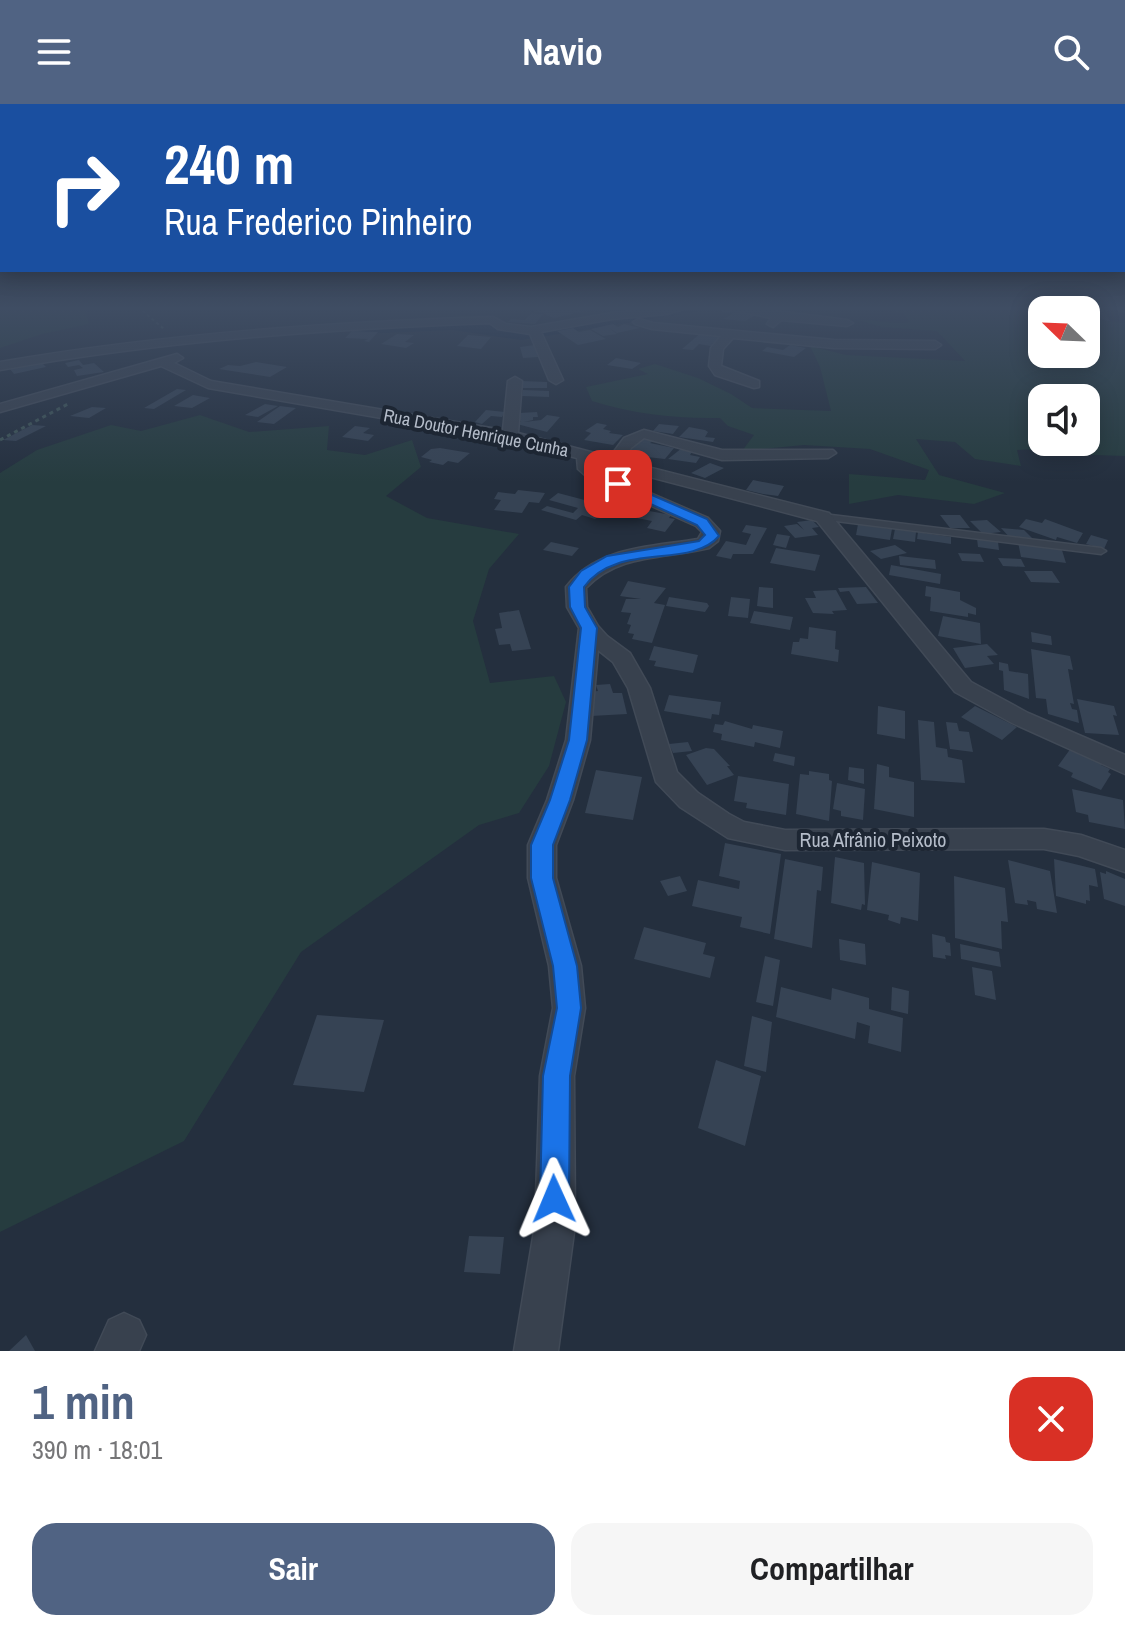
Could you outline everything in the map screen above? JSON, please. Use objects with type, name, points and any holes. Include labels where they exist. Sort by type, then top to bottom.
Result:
[{"type":"street","points":[[64,365],[80,384]]},
{"type":"street","points":[[0,408],[60,394],[80,384],[146,365]]},
{"type":"street","name":"Rua Doutor Henrique Cunha","points":[[170,365],[208,384],[510,436],[823,517]]},
{"type":"street","points":[[549,365],[556,380]]},
{"type":"street","points":[[715,365],[720,372],[754,384]]},
{"type":"street","points":[[510,436],[515,381]]},
{"type":"street","points":[[615,464],[618,454],[634,437],[647,433],[720,455],[756,458],[795,452],[828,453]]},
{"type":"street","points":[[536,1351],[555,1225],[553,1148],[557,1076],[569,1008],[565,966],[542,878],[542,845],[560,800],[578,740],[589,628],[577,607],[576,587],[598,565],[612,559],[703,544],[712,536],[702,522],[593,474],[586,469],[584,455]]},
{"type":"street","points":[[823,517],[963,687],[1020,718],[1125,765]]},
{"type":"street","name":"Rua Afrânio Peixoto","points":[[589,628],[599,641],[622,658],[639,688],[665,776],[696,805],[738,831],[785,840],[810,841],[1044,839],[1081,846],[1125,861]]},
{"type":"lane","points":[[823,517],[1101,551]]},
{"type":"green space","points":[[659,365],[698,378],[752,408],[831,411],[819,365],[1100,368],[1100,365],[1125,365],[1125,456],[1100,455],[1100,384],[1028,384],[1028,449],[1017,450],[1021,466],[975,459],[955,442],[916,439],[939,475],[1005,493],[974,504],[898,495],[849,504],[849,474],[925,480],[929,470],[870,449],[804,445],[742,451],[754,435],[728,426],[720,418],[687,418],[624,409],[592,401],[586,387],[648,374],[638,369]]},
{"type":"green space","points":[[200,415],[249,432],[329,426],[327,450],[365,455],[412,440],[421,467],[386,496],[427,518],[519,534],[489,569],[473,621],[490,683],[554,676],[566,702],[549,766],[519,813],[479,825],[301,952],[184,1141],[0,1232],[0,473],[37,450],[111,425],[141,431]]},
{"type":"building","points":[[30,365],[46,367],[14,374],[10,369]]},
{"type":"building","points":[[79,365],[96,365],[104,372],[77,376],[74,370],[83,368]]},
{"type":"building","points":[[228,365],[287,367],[270,377],[219,369]]},
{"type":"building","points":[[608,365],[638,365],[632,369]]},
{"type":"building","points":[[521,381],[547,382],[547,388],[520,388]]},
{"type":"building","points":[[177,389],[186,390],[154,409],[144,408]]},
{"type":"building","points":[[523,390],[549,391],[549,397],[522,396]]},
{"type":"building","points":[[193,395],[210,398],[192,408],[174,406]]},
{"type":"building","points":[[265,404],[278,406],[258,417],[245,415]]},
{"type":"building","points":[[280,406],[296,408],[274,424],[257,422]]},
{"type":"building","points":[[92,407],[106,408],[89,418],[70,416]]},
{"type":"building","points":[[486,410],[505,412],[502,417],[491,416],[482,424],[475,422]]},
{"type":"building","points":[[537,412],[538,417],[524,422],[541,420],[547,415],[560,417],[547,432],[515,421],[519,413]]},
{"type":"building","points":[[597,423],[607,425],[603,429],[611,431],[609,433],[623,435],[613,445],[584,440],[591,433],[585,431]]},
{"type":"building","points":[[659,424],[679,426],[673,434],[653,431]]},
{"type":"building","points":[[32,425],[46,426],[16,441],[3,440]]},
{"type":"building","points":[[355,426],[370,428],[363,433],[374,435],[368,441],[342,437]]},
{"type":"building","points":[[689,427],[705,430],[708,432],[705,437],[715,438],[713,442],[679,437]]},
{"type":"building","points":[[641,438],[674,448],[665,459],[620,454]]},
{"type":"building","points":[[682,448],[693,450],[690,455],[700,457],[696,463],[668,459]]},
{"type":"building","points":[[431,449],[470,453],[458,463],[448,461],[443,465],[421,457]]},
{"type":"building","points":[[710,463],[724,468],[705,478],[691,473]]},
{"type":"building","points":[[753,480],[784,486],[778,496],[746,490]]},
{"type":"building","points":[[518,490],[545,493],[539,503],[529,502],[522,513],[494,510],[501,500],[494,499],[498,492],[515,494]]},
{"type":"building","points":[[558,493],[607,508],[595,519],[582,515],[576,520],[541,510],[547,506],[573,513],[578,508],[549,500]]},
{"type":"building","points":[[644,510],[671,515],[669,518],[675,519],[665,532],[647,528],[652,521],[637,518]]},
{"type":"building","points":[[940,515],[960,515],[970,528],[950,528]]},
{"type":"building","points":[[1026,519],[1042,523],[1045,519],[1083,533],[1077,543],[1057,537],[1056,540],[1019,527]]},
{"type":"building","points":[[812,520],[819,527],[812,528],[818,535],[795,538],[784,526],[797,524],[804,530],[797,522]]},
{"type":"building","points":[[987,520],[1001,532],[983,534],[970,521]]},
{"type":"building","points":[[858,524],[892,529],[890,540],[856,535]]},
{"type":"building","points":[[746,525],[767,528],[753,554],[733,554],[731,559],[716,556],[726,541],[746,545],[751,534],[742,532]]},
{"type":"building","points":[[1001,528],[1024,530],[1032,538],[1011,539]]},
{"type":"building","points":[[895,529],[916,532],[915,542],[893,539]]},
{"type":"building","points":[[918,532],[951,537],[951,544],[917,539]]},
{"type":"building","points":[[777,534],[790,536],[786,548],[773,545]]},
{"type":"building","points":[[1091,535],[1108,540],[1104,549],[1086,544]]},
{"type":"building","points":[[977,539],[998,542],[999,550],[978,547]]},
{"type":"building","points":[[551,542],[579,548],[572,556],[543,550]]},
{"type":"building","points":[[1018,542],[1061,547],[1066,563],[1021,557]]},
{"type":"building","points":[[895,545],[907,553],[881,559],[870,551]]},
{"type":"building","points":[[776,548],[820,555],[815,571],[770,563]]},
{"type":"building","points":[[958,553],[980,554],[984,562],[962,561]]},
{"type":"building","points":[[899,556],[935,560],[936,569],[900,565]]},
{"type":"building","points":[[998,558],[1021,559],[1025,567],[1003,566]]},
{"type":"building","points":[[891,565],[941,574],[940,584],[889,575]]},
{"type":"building","points":[[1024,571],[1052,571],[1060,583],[1031,582]]},
{"type":"building","points":[[628,581],[666,588],[654,603],[665,605],[652,643],[632,639],[634,634],[628,633],[631,613],[621,612],[626,599],[641,599],[620,596]]},
{"type":"building","points":[[926,586],[960,592],[960,600],[976,608],[976,615],[968,613],[968,617],[930,611],[931,597],[925,596]]},
{"type":"building","points":[[759,587],[773,588],[773,608],[757,606]]},
{"type":"building","points":[[866,587],[878,603],[857,604],[849,591],[840,592],[838,588]]},
{"type":"building","points":[[836,590],[847,610],[832,611],[834,614],[813,613],[805,598],[816,598],[813,591]]},
{"type":"building","points":[[669,597],[707,603],[709,606],[705,612],[666,606]]},
{"type":"building","points":[[731,597],[750,599],[748,618],[728,616]]},
{"type":"building","points":[[519,610],[531,649],[512,651],[510,644],[499,645],[495,629],[502,628],[499,613]]},
{"type":"building","points":[[754,611],[793,617],[790,630],[750,623]]},
{"type":"building","points":[[943,616],[980,623],[981,644],[938,636]]},
{"type":"building","points":[[809,627],[836,631],[838,662],[791,654],[793,642],[799,642],[800,638],[808,639]]},
{"type":"building","points":[[1031,632],[1051,636],[1052,645],[1032,642]]},
{"type":"building","points":[[987,644],[998,655],[987,656],[994,664],[965,668],[953,648]]},
{"type":"building","points":[[654,646],[698,655],[693,673],[654,666],[656,661],[649,660]]},
{"type":"building","points":[[1031,649],[1070,656],[1073,670],[1068,669],[1074,704],[1070,703],[1072,709],[1077,710],[1079,723],[1048,714],[1046,699],[1036,698]]},
{"type":"building","points":[[999,662],[1008,664],[1009,671],[1028,674],[1029,699],[1004,690]]},
{"type":"building","points":[[610,684],[613,693],[622,693],[627,714],[591,716],[586,692],[598,691],[596,685]]},
{"type":"building","points":[[669,695],[721,702],[719,715],[712,714],[711,719],[664,711]]},
{"type":"building","points":[[1077,699],[1114,706],[1117,716],[1113,715],[1119,735],[1085,733]]},
{"type":"building","points":[[878,706],[905,711],[905,739],[877,734]]},
{"type":"building","points":[[975,706],[1017,727],[1002,740],[961,717]]},
{"type":"building","points":[[918,720],[934,722],[936,747],[947,749],[948,757],[962,760],[965,783],[921,780]]},
{"type":"building","points":[[725,721],[752,729],[753,725],[783,731],[780,748],[755,742],[754,747],[721,740],[722,734],[713,732],[715,724],[723,725]]},
{"type":"building","points":[[946,722],[957,723],[959,731],[969,732],[973,752],[950,749]]},
{"type":"building","points":[[688,742],[692,751],[673,753],[669,744]]},
{"type":"building","points":[[706,748],[714,749],[734,775],[707,785],[686,755]]},
{"type":"building","points":[[1071,748],[1103,762],[1101,765],[1110,769],[1108,772],[1111,774],[1101,790],[1071,777],[1073,773],[1058,766]]},
{"type":"building","points":[[775,753],[795,757],[794,766],[773,761]]},
{"type":"building","points":[[877,764],[889,767],[889,777],[914,782],[914,817],[874,809]]},
{"type":"building","points":[[849,767],[864,769],[864,784],[848,780]]},
{"type":"building","points":[[596,770],[642,777],[633,820],[585,813]]},
{"type":"building","points":[[809,771],[829,774],[832,781],[829,821],[796,814],[800,774],[809,775]]},
{"type":"building","points":[[738,776],[789,784],[786,815],[746,808],[747,803],[734,801]]},
{"type":"building","points":[[837,783],[865,789],[863,820],[841,816],[841,811],[833,809]]},
{"type":"building","points":[[1072,789],[1123,800],[1125,829],[1089,822],[1088,815],[1076,812]]},
{"type":"building","points":[[725,843],[781,854],[770,934],[740,927],[742,917],[692,906],[698,880],[739,889],[740,881],[719,876]]},
{"type":"building","points":[[835,857],[864,863],[865,905],[862,904],[861,910],[831,903]]},
{"type":"building","points":[[785,859],[823,867],[821,891],[817,890],[812,948],[774,939]]},
{"type":"building","points":[[1054,859],[1095,869],[1098,887],[1089,885],[1090,901],[1086,900],[1086,904],[1056,896]]},
{"type":"building","points":[[1008,860],[1050,871],[1057,913],[1037,909],[1036,902],[1027,900],[1028,905],[1015,903]]},
{"type":"building","points":[[872,862],[920,873],[918,921],[901,917],[900,924],[888,920],[889,915],[867,910]]},
{"type":"building","points":[[1106,871],[1125,879],[1125,906],[1104,899],[1100,872],[1106,874]]},
{"type":"building","points":[[680,876],[687,891],[668,896],[660,881]]},
{"type":"building","points":[[954,876],[1005,888],[1008,922],[1001,921],[1002,949],[955,938]]},
{"type":"building","points":[[644,927],[706,943],[703,954],[715,957],[710,978],[634,959]]},
{"type":"building","points":[[932,934],[945,937],[946,942],[950,943],[951,956],[945,955],[946,959],[933,957]]},
{"type":"building","points":[[839,939],[865,944],[866,965],[840,960]]},
{"type":"building","points":[[960,944],[999,952],[1001,967],[961,959]]},
{"type":"building","points":[[765,956],[780,960],[773,1006],[756,1002]]},
{"type":"building","points":[[972,967],[992,971],[996,1000],[975,995]]},
{"type":"building","points":[[781,987],[831,1000],[832,988],[869,998],[869,1009],[903,1018],[901,1052],[868,1043],[870,1026],[857,1022],[855,1039],[776,1017]]},
{"type":"building","points":[[892,987],[909,991],[908,1014],[891,1010]]},
{"type":"building","points":[[317,1015],[384,1020],[364,1092],[293,1085]]},
{"type":"building","points":[[752,1016],[772,1022],[766,1072],[744,1066]]},
{"type":"building","points":[[716,1060],[761,1076],[745,1146],[698,1128]]},
{"type":"building","points":[[469,1236],[504,1237],[500,1274],[464,1272]]},
{"type":"building","points":[[26,1335],[35,1351],[9,1351]]},
{"type":"route","points":[[554,1199],[557,1076],[569,1008],[565,966],[542,878],[542,845],[560,800],[578,740],[589,628],[577,607],[576,587],[586,574],[612,559],[703,544],[712,536],[708,526],[702,522],[618,484]]}]
